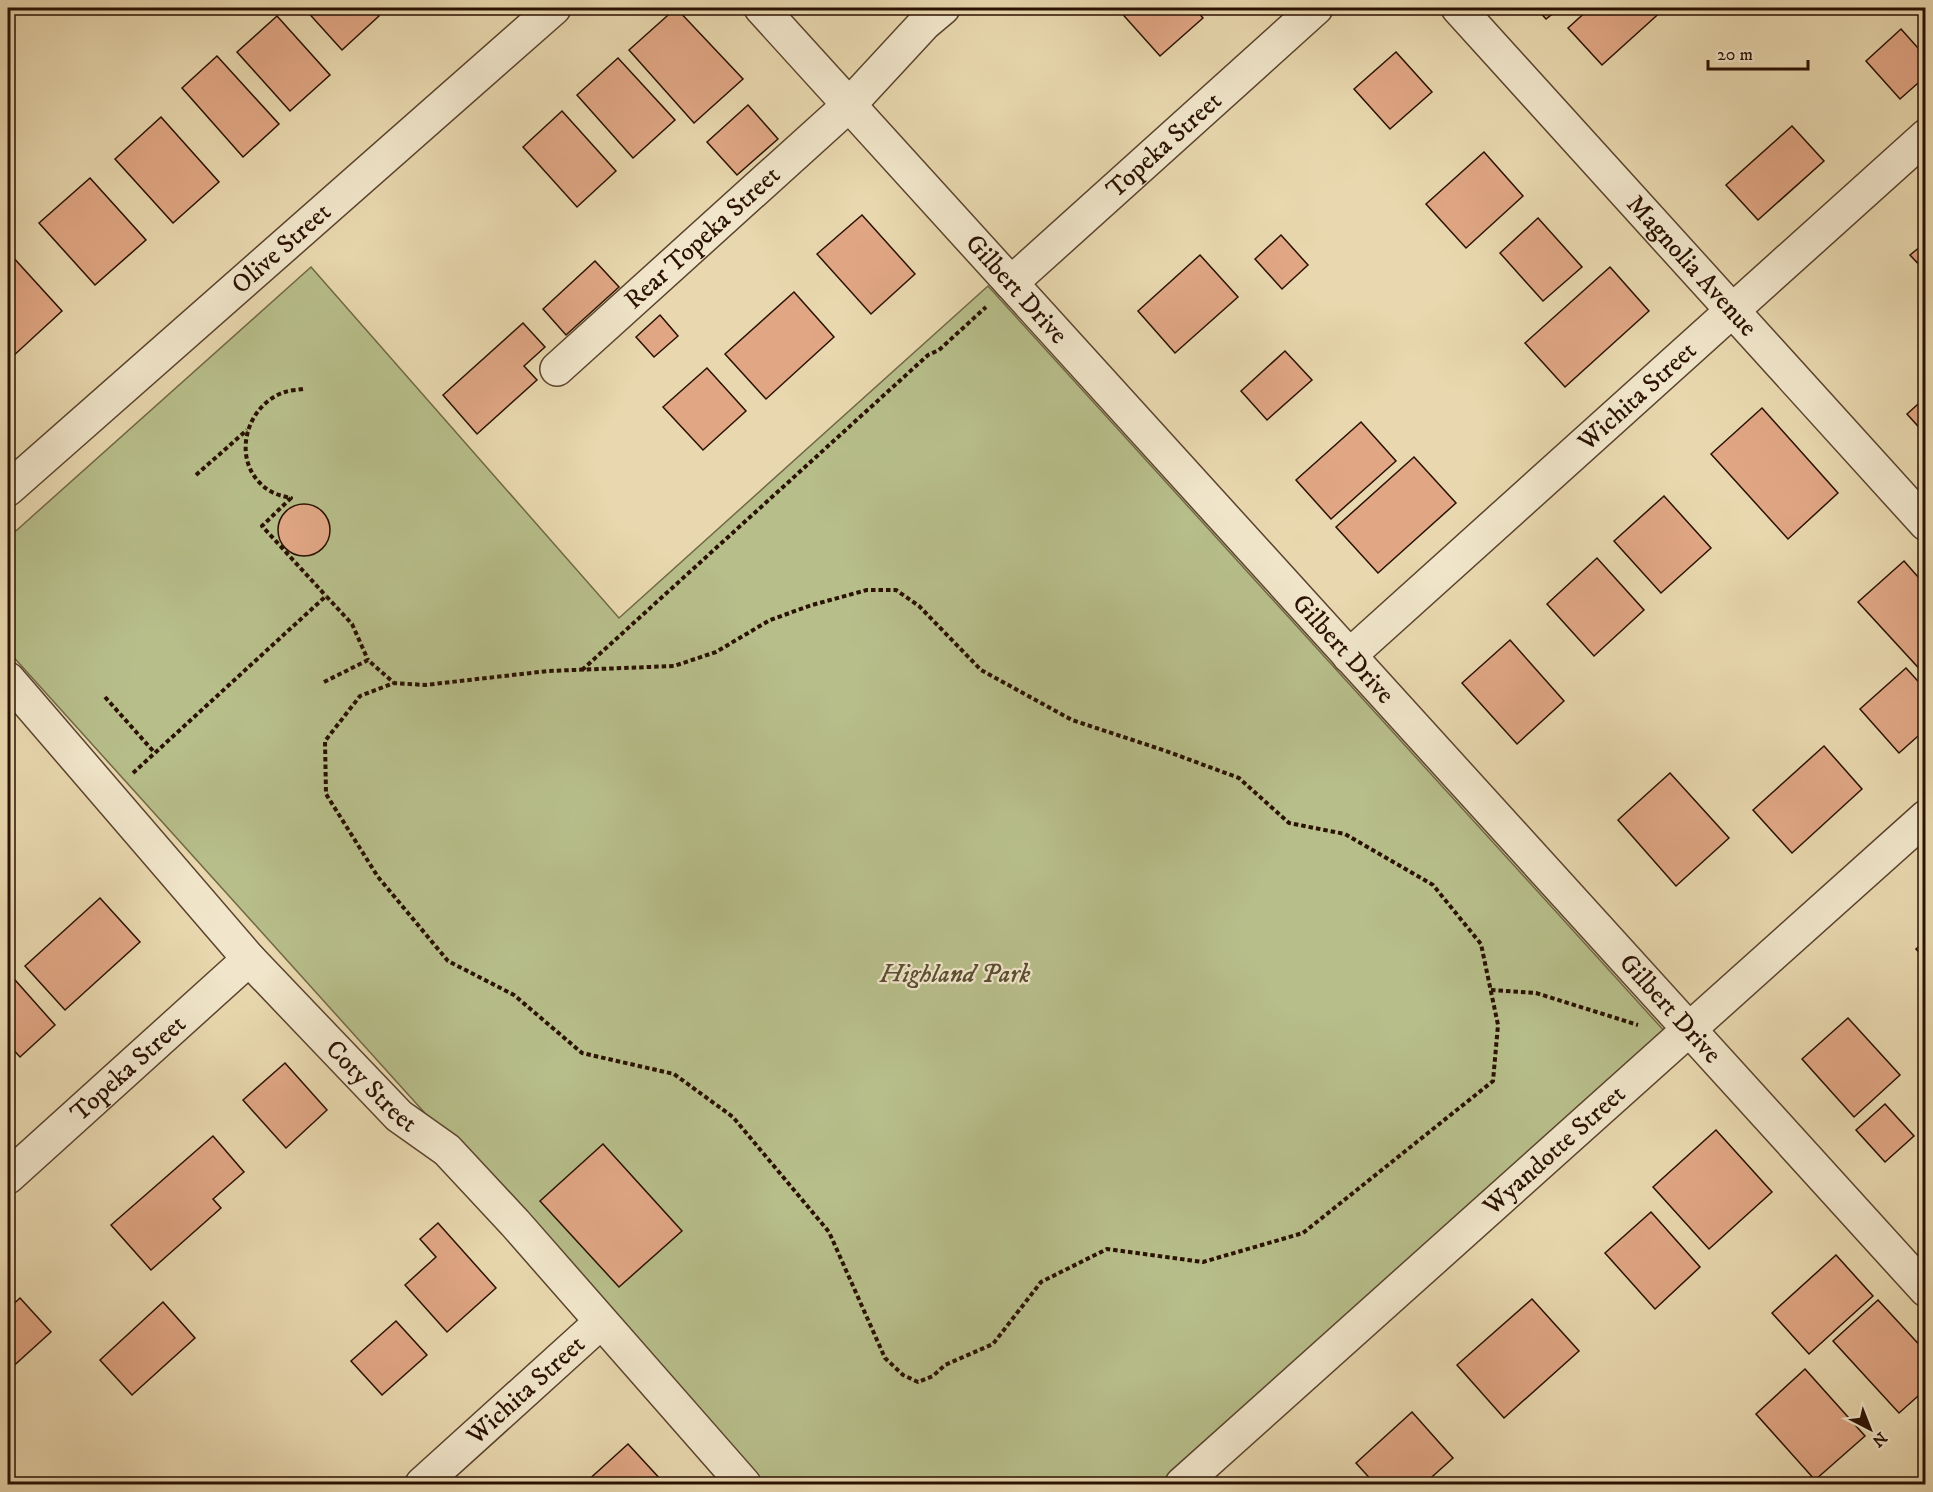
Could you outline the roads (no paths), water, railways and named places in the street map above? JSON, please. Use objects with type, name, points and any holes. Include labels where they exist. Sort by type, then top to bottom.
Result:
[{"type":"street","name":"Olive Street","points":[[8,489],[554,8]]},
{"type":"street","name":"Gilbert Drive","points":[[761,8],[849,105],[1002,292],[1349,656],[1926,1290]]},
{"type":"street","name":"Rear Topeka Street","points":[[557,369],[849,105],[924,24],[943,8]]},
{"type":"street","name":"Topeka Street","points":[[1002,292],[1316,8]]},
{"type":"street","name":"Magnolia Avenue","points":[[1458,8],[1926,524]]},
{"type":"street","name":"Wichita Street","points":[[1349,656],[1926,136]]},
{"type":"street","name":"Coty Street","points":[[8,679],[249,959],[399,1116],[447,1150],[515,1223],[744,1485]]},
{"type":"street","name":"Wyandotte Street","points":[[1182,1485],[1926,817]]},
{"type":"street","name":"Topeka Street","points":[[8,1177],[249,959]]},
{"type":"street","name":"Wichita Street","points":[[422,1485],[601,1322]]},
{"type":"park label","name":"Highland Park","points":[[955,974]]}]
